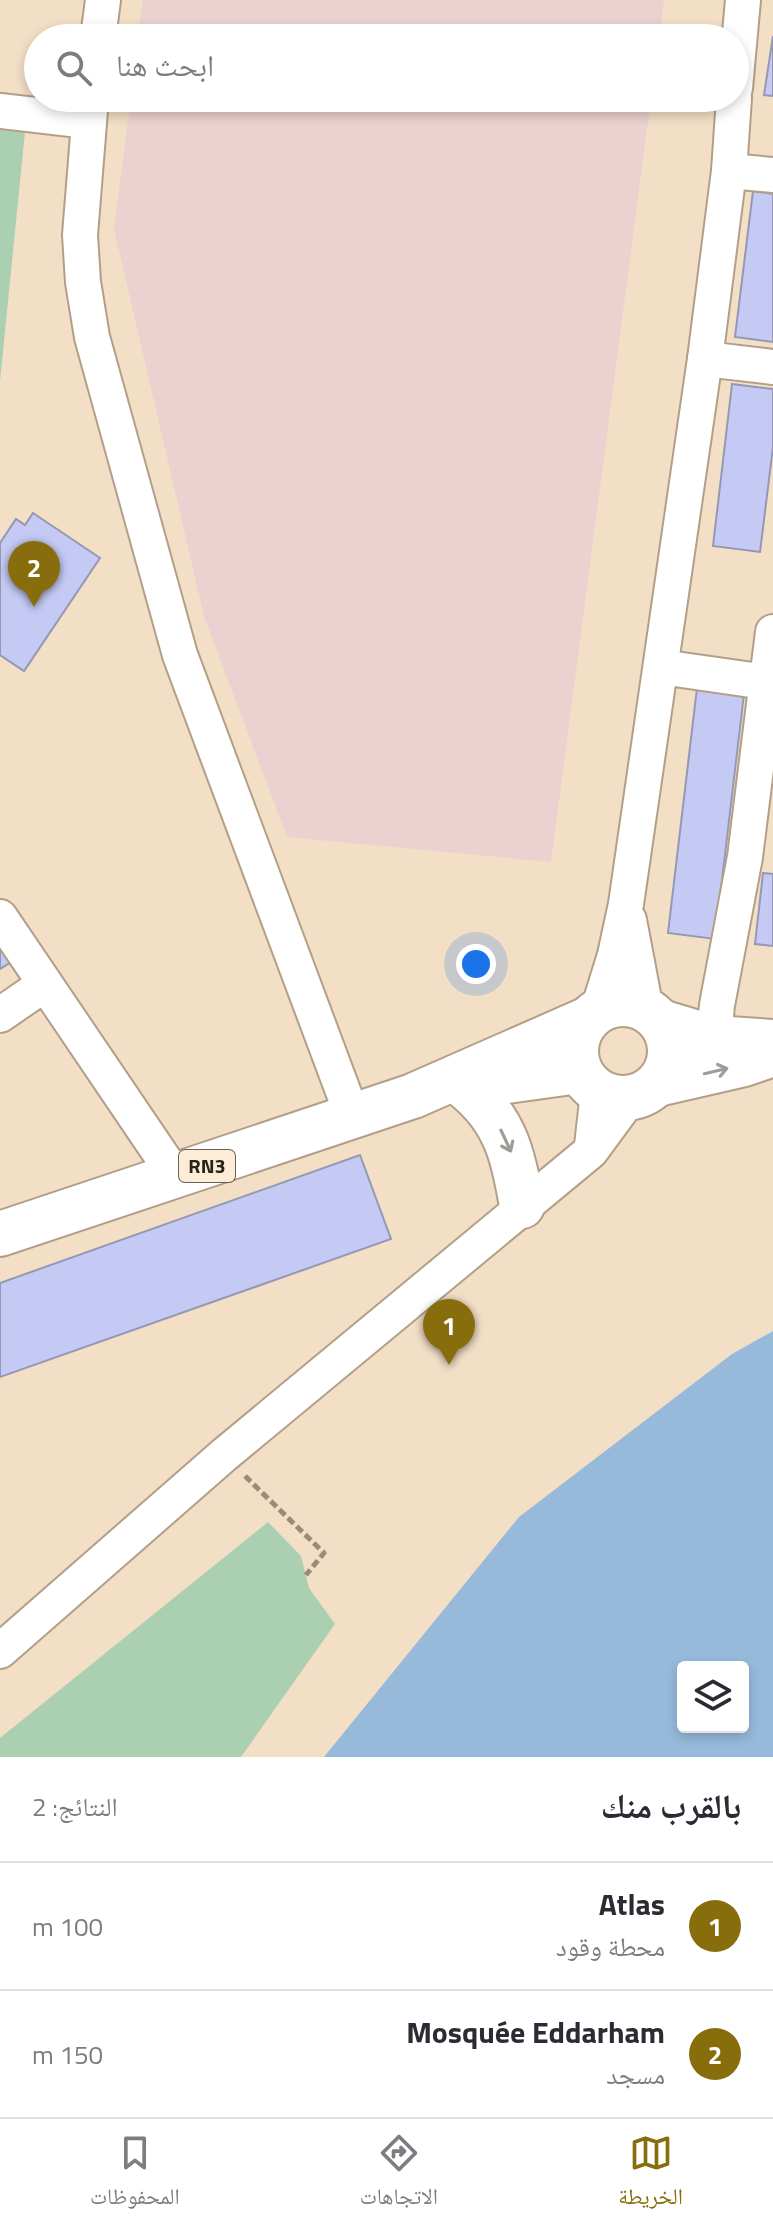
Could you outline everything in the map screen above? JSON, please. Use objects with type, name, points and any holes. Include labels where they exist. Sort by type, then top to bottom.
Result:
[{"type":"main road","name":"RN3","points":[[0,1234],[413,1096],[614,1004],[631,1004],[714,1038],[773,1042]]},
{"type":"main road","points":[[592,1015],[577,1036],[575,1054],[616,1086],[669,1063],[670,1048],[654,1016]]},
{"type":"main road","name":"RN3","points":[[413,1096],[465,1087],[616,1086],[744,1064],[773,1054]]},
{"type":"main road","points":[[465,1087],[485,1105],[505,1136],[514,1159],[522,1206]]},
{"type":"street","points":[[100,24],[103,0]]},
{"type":"street","points":[[741,24],[743,0]]},
{"type":"street","points":[[0,111],[24,111]]},
{"type":"street","points":[[90,112],[80,235],[83,282],[92,337],[180,655],[352,1115]]},
{"type":"street","points":[[592,1015],[615,955],[626,904],[705,359],[729,171],[733,112]]},
{"type":"street","points":[[729,171],[773,175]]},
{"type":"street","points":[[705,359],[773,367]]},
{"type":"street","points":[[714,1038],[717,1005],[745,857],[770,682],[773,632]]},
{"type":"street","points":[[661,667],[770,682]]},
{"type":"street","points":[[626,904],[654,1016]]},
{"type":"street","points":[[0,917],[176,1177]]},
{"type":"street","points":[[0,1015],[45,984]]},
{"type":"street","points":[[0,1651],[224,1455],[591,1151],[616,1086]]},
{"type":"path","points":[[224,1455],[324,1553],[306,1575]]},
{"type":"shaded area","points":[[143,0],[664,0],[661,24],[140,24]]},
{"type":"shaded area","points":[[129,112],[649,112],[551,862],[287,837],[204,616],[114,229]]},
{"type":"green space","points":[[0,130],[25,132],[0,381]]},
{"type":"green space","points":[[268,1522],[301,1556],[309,1588],[335,1624],[241,1757],[0,1757],[0,1738]]},
{"type":"water","points":[[773,1331],[773,1757],[324,1757],[519,1517],[732,1354]]},
{"type":"building","points":[[773,36],[773,96],[764,95]]},
{"type":"building","points":[[753,191],[773,194],[773,342],[735,337]]},
{"type":"building","points":[[732,384],[773,389],[773,447],[760,552],[713,546]]},
{"type":"building","points":[[33,513],[100,558],[24,671],[0,655],[0,543],[16,519],[25,525]]},
{"type":"building","points":[[697,688],[744,694],[715,939],[668,933]]},
{"type":"building","points":[[763,873],[773,874],[773,946],[755,944]]},
{"type":"building","points":[[0,942],[13,961],[0,969]]},
{"type":"building","points":[[360,1155],[391,1239],[0,1377],[0,1283]]},
{"type":"place","name":"Mosquée Eddarham","points":[[34,607]]},
{"type":"place","name":"Atlas","points":[[449,1365]]}]
